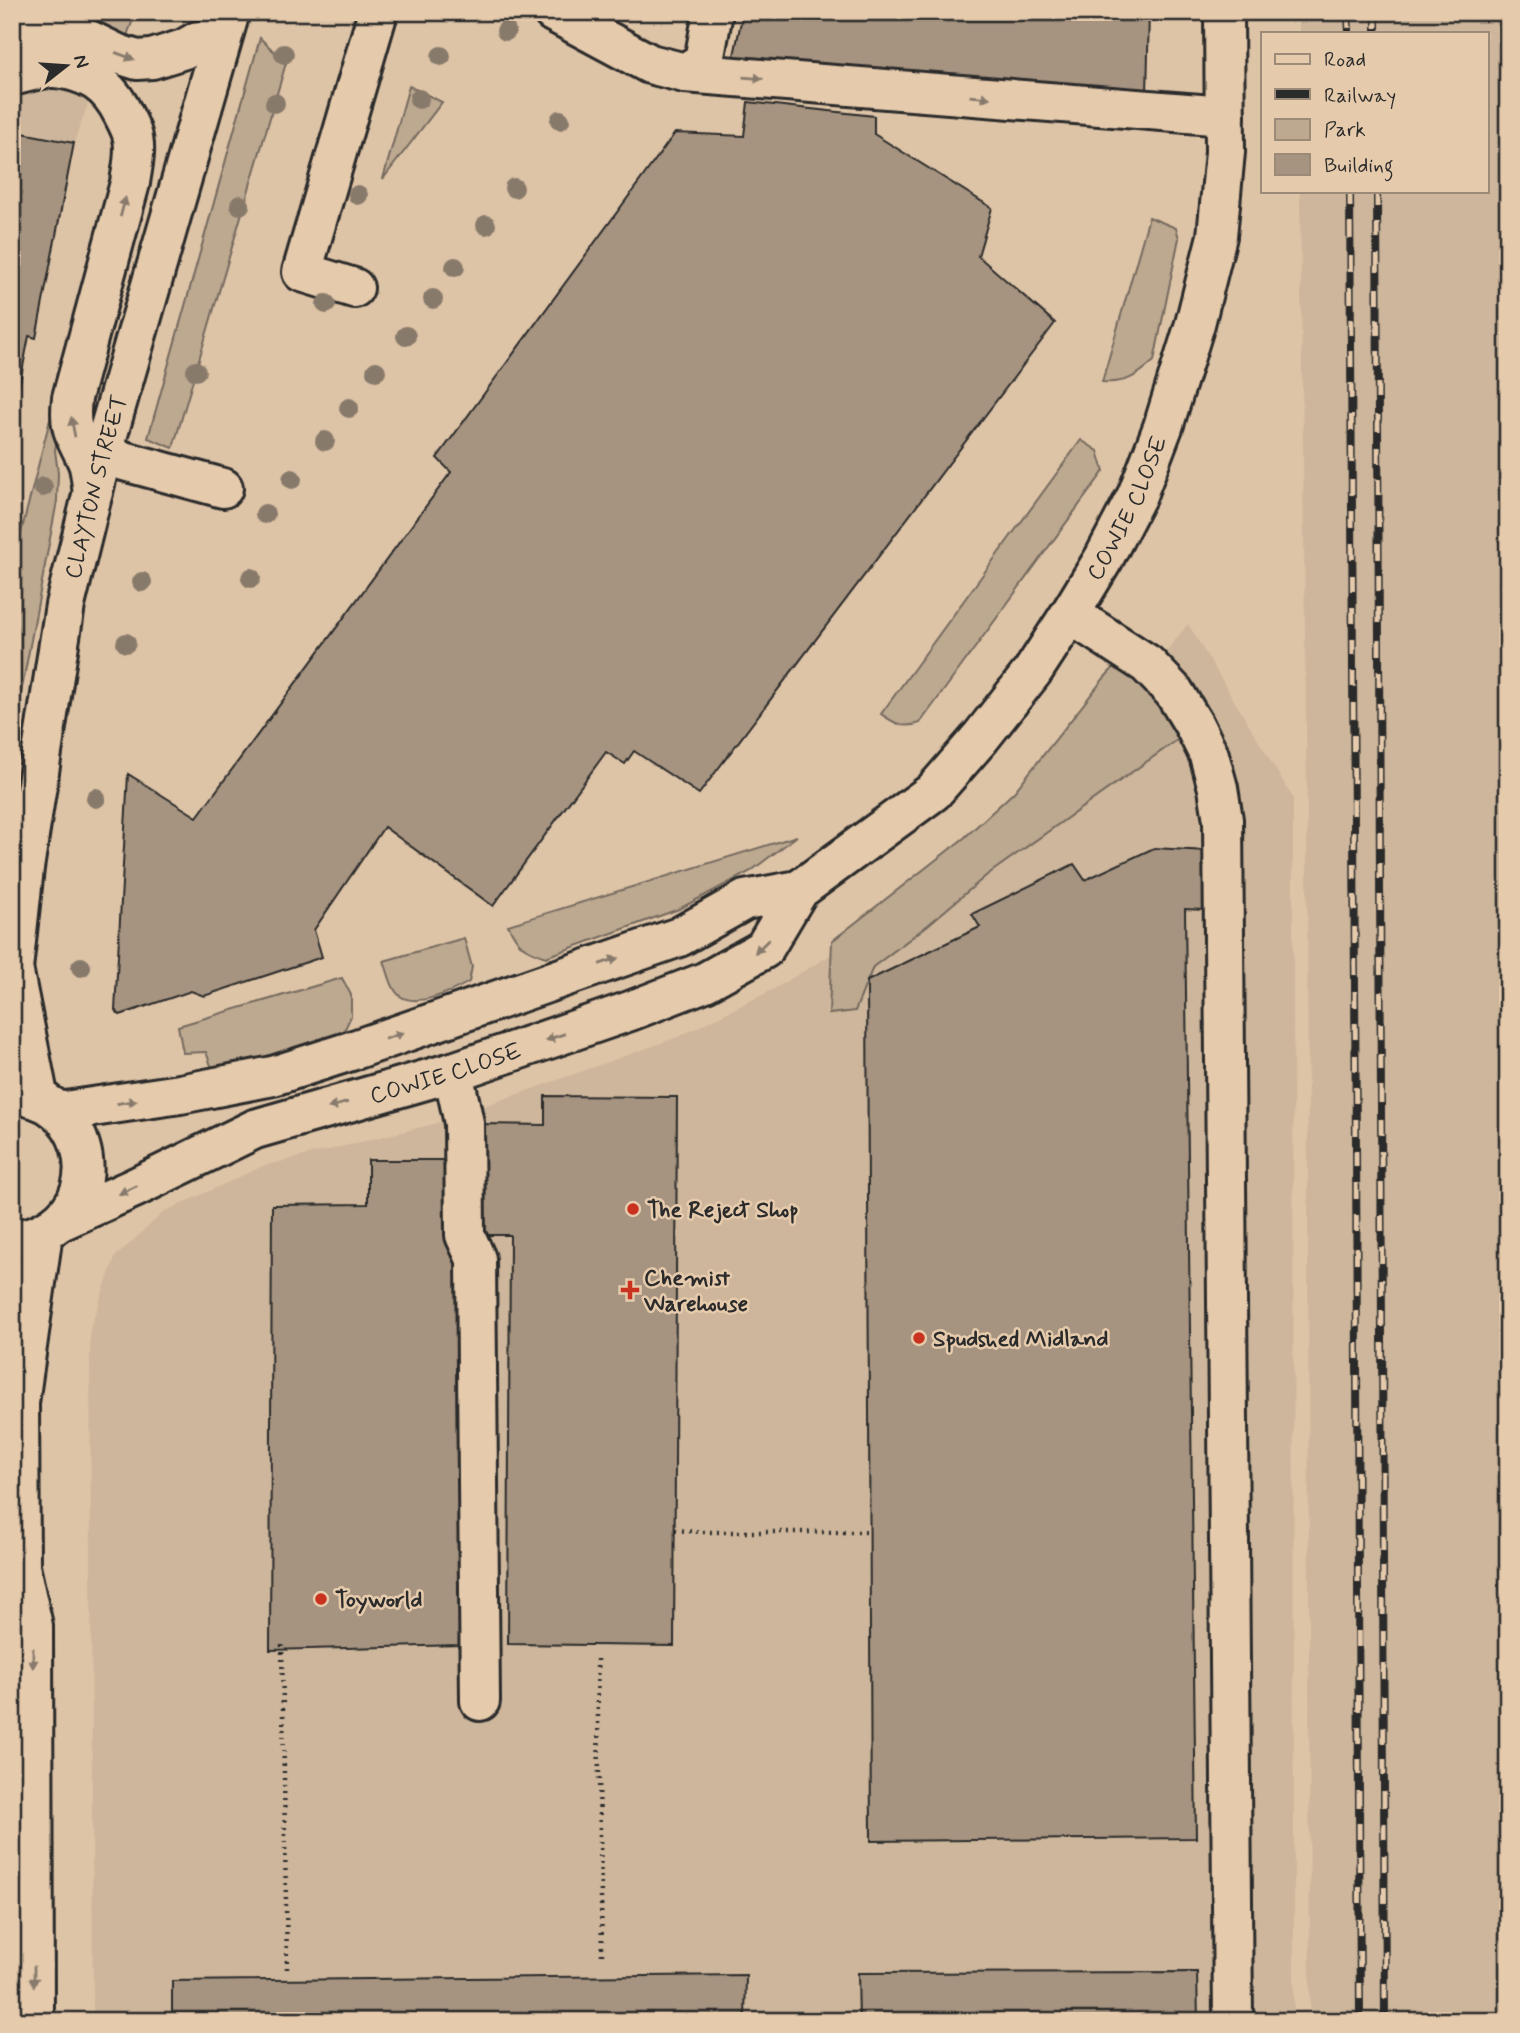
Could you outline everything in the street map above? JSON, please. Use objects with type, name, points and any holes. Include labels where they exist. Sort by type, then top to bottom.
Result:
[{"type":"street","points":[[354,288],[302,272],[378,12]]},
{"type":"street","points":[[553,12],[650,64],[685,73],[1225,116]]},
{"type":"street","points":[[685,73],[704,61],[713,12]]},
{"type":"street","name":"COWIE CLOSE","points":[[39,1231],[255,1129],[453,1072],[705,982],[764,948],[799,890],[933,792],[1033,671],[1070,614],[1104,558],[1137,495],[1163,427],[1191,337],[1217,236],[1225,152],[1224,12]]},
{"type":"street","points":[[12,36],[51,34],[87,39],[118,54],[137,60],[152,60],[184,50],[226,25]]},
{"type":"street","name":"CLAYTON STREET","points":[[37,1102],[13,976],[24,868],[65,605],[102,455],[226,25]]},
{"type":"street","points":[[12,76],[53,68],[76,72],[95,80],[109,91],[132,135],[134,156],[130,183],[72,398],[71,426],[89,467],[93,492]]},
{"type":"street","points":[[102,455],[223,488]]},
{"type":"street","points":[[1070,614],[1147,664],[1174,692],[1209,755],[1223,820],[1233,2021]]},
{"type":"street","name":"COWIE CLOSE","points":[[37,1102],[180,1094],[273,1076],[679,937],[745,900],[799,890]]},
{"type":"street","points":[[453,1072],[464,1123],[465,1235],[476,1259],[480,1701]]},
{"type":"street","points":[[34,2021],[23,1930],[23,1847],[33,1626],[16,1582],[16,1390],[39,1231],[77,1200],[84,1177],[83,1153],[75,1131],[37,1102]]},
{"type":"path","points":[[675,1530],[870,1532]]},
{"type":"path","points":[[282,1645],[287,1970]]},
{"type":"path","points":[[597,1659],[601,1955]]},
{"type":"shaded area","points":[[12,12],[121,12],[74,143],[12,397]]},
{"type":"shaded area","points":[[1299,12],[1508,12],[1508,2021],[1310,2021],[1307,811],[1300,192],[1488,192],[1488,32],[1299,32]]},
{"type":"shaded area","points":[[1188,624],[1293,798],[1294,2021],[93,2021],[90,1329],[115,1257],[164,1212],[263,1166],[434,1124],[678,1037],[774,989],[885,922],[1121,709]]},
{"type":"green space","points":[[12,12],[136,12],[126,38],[12,22]]},
{"type":"green space","points":[[260,38],[286,63],[173,448],[148,438]]},
{"type":"green space","points":[[409,86],[442,102],[383,179]]},
{"type":"green space","points":[[112,177],[55,450],[57,501],[12,742],[12,568]]},
{"type":"green space","points":[[1149,217],[1176,228],[1179,238],[1154,361],[1131,378],[1118,382],[1102,382]]},
{"type":"green space","points":[[1081,440],[1098,451],[1104,471],[920,723],[909,726],[900,724],[881,714]]},
{"type":"green space","points":[[1118,663],[1137,668],[1187,733],[987,875],[873,967],[855,1011],[829,1014],[832,941],[964,838],[1014,792]]},
{"type":"green space","points":[[797,836],[751,871],[679,909],[546,957],[522,946],[508,925]]},
{"type":"green space","points":[[464,938],[472,967],[469,982],[445,994],[425,999],[407,999],[397,993],[384,961]]},
{"type":"green space","points":[[342,978],[351,995],[351,1016],[344,1031],[317,1049],[213,1071],[206,1052],[183,1053],[178,1026]]},
{"type":"building","points":[[743,12],[1149,12],[1147,94],[729,80]]},
{"type":"building","points":[[748,102],[874,116],[874,134],[992,208],[978,256],[1055,323],[699,794],[634,751],[625,764],[606,752],[493,906],[384,827],[314,930],[322,957],[204,996],[191,991],[120,1015],[115,1010],[128,774],[197,817],[451,472],[437,458],[675,133],[744,136]]},
{"type":"building","points":[[12,131],[74,143],[36,338],[29,336],[16,403],[12,402]]},
{"type":"building","points":[[1154,848],[1207,851],[1206,910],[1185,909],[1196,1838],[871,1841],[867,981],[980,927],[972,914],[1074,864],[1085,880]]},
{"type":"building","points":[[545,1096],[677,1097],[674,1646],[508,1644],[510,1235],[478,1235],[478,1124],[545,1125]]},
{"type":"building","points":[[368,1160],[455,1160],[461,1645],[270,1650],[272,1205],[368,1204]]},
{"type":"building","points":[[1197,1972],[1198,2021],[859,2021],[858,1973]]},
{"type":"building","points":[[746,1975],[745,2021],[172,2021],[172,1981]]},
{"type":"railway","points":[[1348,12],[1349,32]]},
{"type":"railway","points":[[1376,12],[1376,32]]},
{"type":"railway","points":[[1350,192],[1360,2021]]},
{"type":"railway","points":[[1377,192],[1385,2021]]},
{"type":"place","name":"The Reject Shop","points":[[633,1209]]},
{"type":"place","name":"Chemist Warehouse","points":[[630,1290]]},
{"type":"place","name":"Spudshed Midland","points":[[919,1338]]},
{"type":"place","name":"Toyworld","points":[[321,1599]]}]
